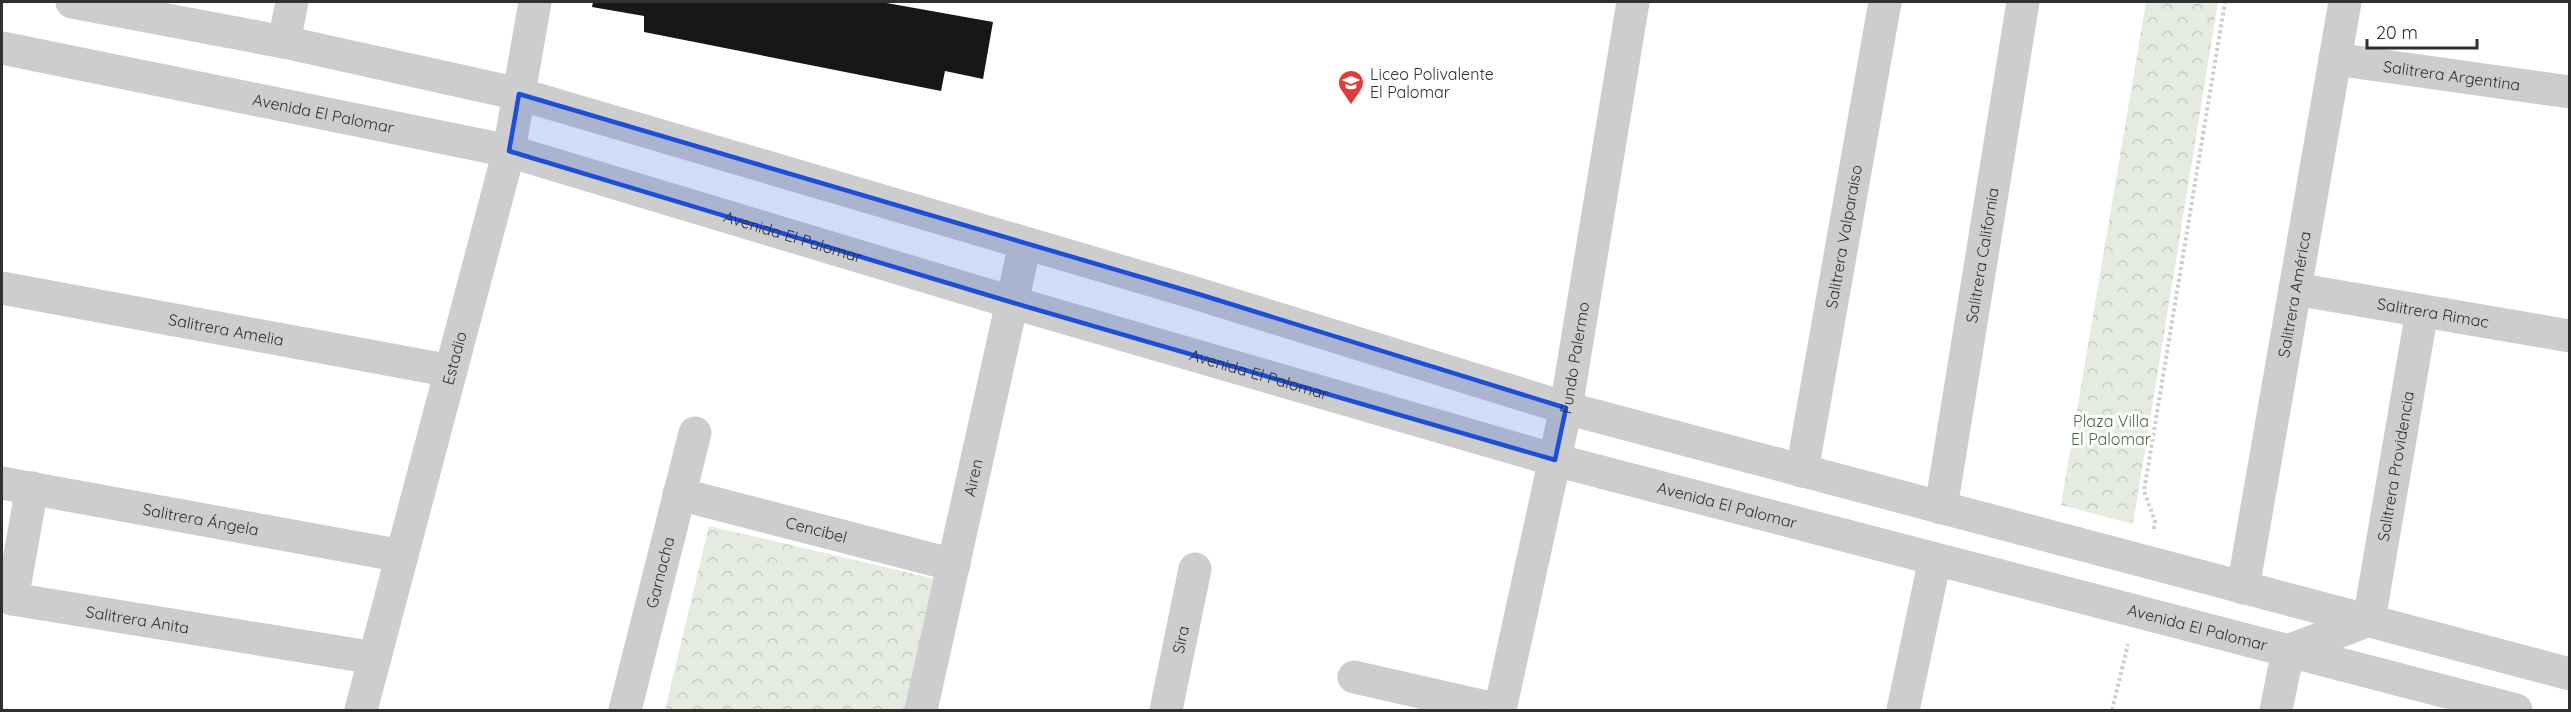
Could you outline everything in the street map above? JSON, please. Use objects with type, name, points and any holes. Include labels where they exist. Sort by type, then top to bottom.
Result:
[{"type":"street","points":[[72,2],[284,42],[519,94],[1195,293],[1566,408],[2570,674]]},
{"type":"street","points":[[284,42],[292,2]]},
{"type":"street","name":"Estadio","points":[[361,711],[509,151],[536,2]]},
{"type":"street","name":"Fundo Palermo","points":[[1500,710],[1566,408],[1634,2]]},
{"type":"street","name":"Salitrera Valparaiso","points":[[1802,471],[1885,2]]},
{"type":"street","name":"Salitrera California","points":[[1941,508],[2023,2]]},
{"type":"street","name":"Salitrera América","points":[[2243,588],[2345,2]]},
{"type":"street","name":"Avenida El Palomar","points":[[2,48],[509,151],[1014,303],[1555,460],[2516,711]]},
{"type":"street","name":"Salitrera Argentina","points":[[2335,59],[2570,92]]},
{"type":"street","name":"Airen","points":[[921,711],[1014,303],[1025,244]]},
{"type":"street","name":"Salitrera Amelia","points":[[2,288],[451,371]]},
{"type":"street","name":"Salitrera Rimac","points":[[2295,289],[2570,336]]},
{"type":"street","name":"Salitrera Providencia","points":[[2369,620],[2422,311]]},
{"type":"street","name":"Garnacha","points":[[625,711],[695,433]]},
{"type":"street","name":"Salitrera Ángela","points":[[16,486],[402,556]]},
{"type":"street","name":"Salitrera Anita","points":[[16,486],[12,599],[375,658]]},
{"type":"street","name":"Cencibel","points":[[679,494],[954,565]]},
{"type":"street","points":[[1903,711],[1935,559]]},
{"type":"street","name":"Sira","points":[[1166,711],[1195,569]]},
{"type":"street","points":[[2276,711],[2288,651],[2369,620]]},
{"type":"street","points":[[1354,677],[1500,710]]},
{"type":"path","points":[[2147,562],[2155,521],[2144,491],[2225,2]]},
{"type":"path","points":[[2112,711],[2135,611]]},
{"type":"highlighted area","points":[[519,94],[1195,293],[1566,408],[1555,460],[1014,303],[509,151]]},
{"type":"green space","name":"Plaza Villa El Palomar","points":[[2146,2],[2218,2],[2133,524],[2061,505]]},
{"type":"green space","points":[[709,526],[936,579],[905,710],[665,710]]},
{"type":"building","points":[[593,2],[881,2],[993,22],[983,79],[945,71],[941,91],[644,32],[644,16],[592,7]]},
{"type":"place","name":"Liceo Polivalente El Palomar","points":[[1351,106]]}]
